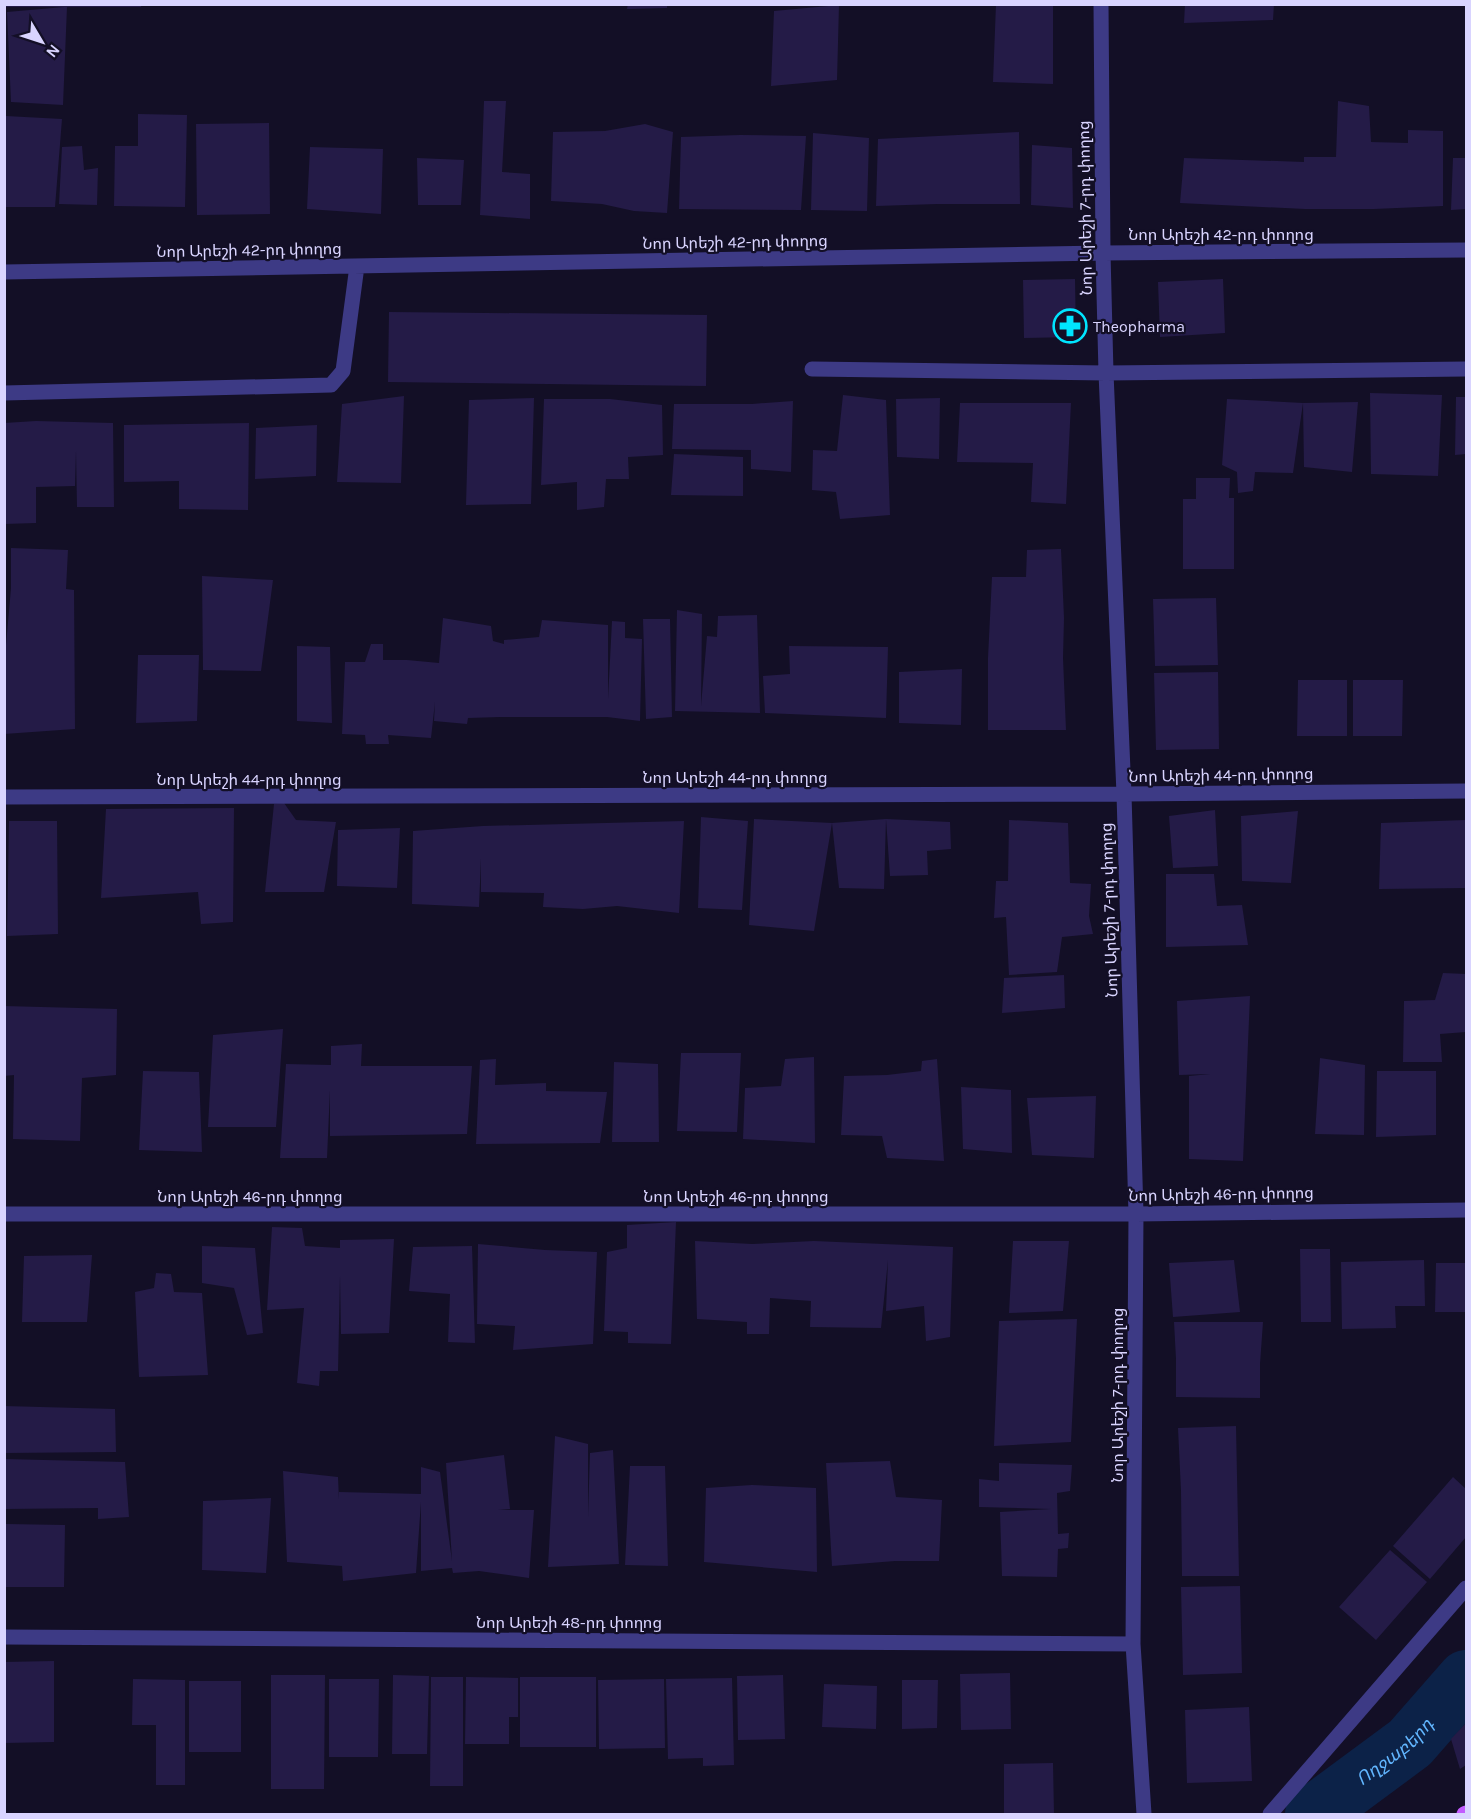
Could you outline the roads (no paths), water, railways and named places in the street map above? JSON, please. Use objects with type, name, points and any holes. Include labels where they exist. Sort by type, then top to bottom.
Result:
[{"type":"street","name":"Նոր Արեշի 7-րդ փողոց","points":[[1101,4],[1106,373],[1124,794],[1136,1214],[1133,1644],[1144,1815]]},
{"type":"street","name":"Նոր Արեշի 42-րդ փողոց","points":[[4,273],[1103,253],[1467,250]]},
{"type":"street","points":[[4,393],[331,385],[343,371],[357,266]]},
{"type":"street","points":[[812,369],[1106,373],[1467,369]]},
{"type":"street","name":"Նոր Արեշի 44-րդ փողոց","points":[[4,797],[1124,794],[1467,790]]},
{"type":"street","name":"Նոր Արեշի 46-րդ փողոց","points":[[4,1214],[1136,1214],[1467,1210]]},
{"type":"street","points":[[1270,1815],[1467,1588]]},
{"type":"street","name":"Նոր Արեշի 48-րդ փողոց","points":[[4,1637],[1133,1644]]},
{"type":"waterway","name":"Ողջաբերդ","points":[[1314,1814],[1410,1743],[1466,1679]]},
{"type":"place","name":"Theopharma","points":[[1070,326]]}]
